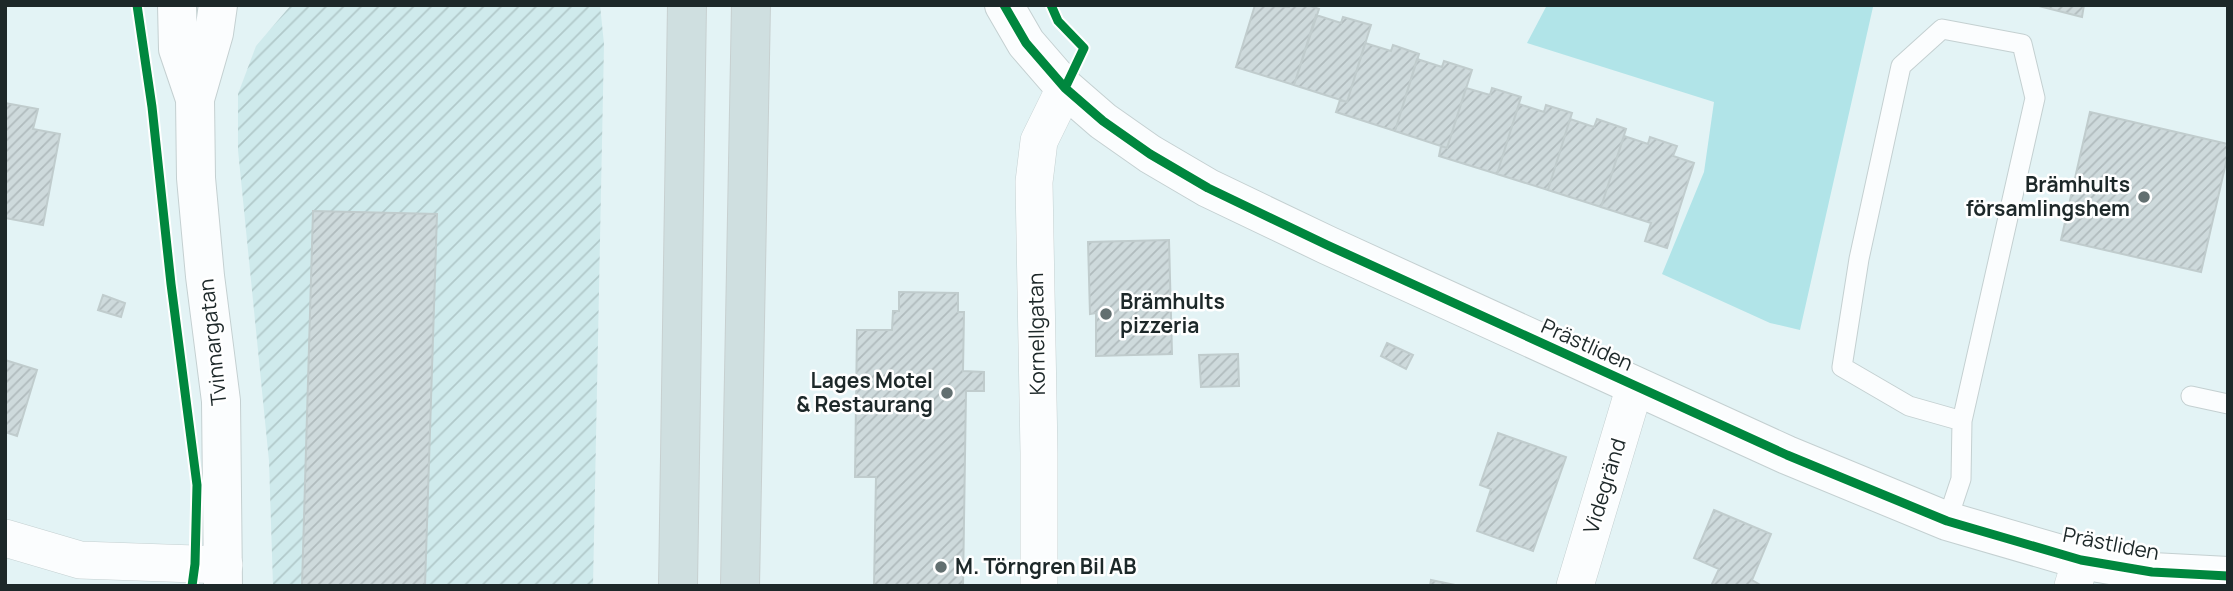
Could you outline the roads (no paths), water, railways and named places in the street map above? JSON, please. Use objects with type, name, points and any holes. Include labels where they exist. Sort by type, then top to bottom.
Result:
[{"type":"highway","points":[[678,586],[687,5]]},
{"type":"highway","points":[[740,586],[751,5]]},
{"type":"street","name":"Tvinnargatan","points":[[177,5],[178,49],[195,99]]},
{"type":"street","name":"Tvinnargatan","points":[[218,5],[214,33],[195,99],[197,190],[221,401],[224,576]]},
{"type":"street","name":"Prästliden","points":[[1004,5],[1026,43],[1065,88],[1103,121],[1150,154],[1208,188],[1787,455],[2077,573],[2152,572],[2228,576]]},
{"type":"street","name":"Kornellgatan","points":[[1039,586],[1034,182],[1039,141],[1065,88]]},
{"type":"street","name":"Videgränd","points":[[1575,586],[1635,386]]},
{"type":"street","points":[[5,538],[80,560],[224,576]]},
{"type":"lane","points":[[1947,521],[1961,479],[1962,421],[2035,98],[2022,44],[1942,29],[1901,66],[1862,247],[1842,367],[1909,406],[1962,421]]},
{"type":"lane","points":[[2191,396],[2228,404]]},
{"type":"place","name":"Brämhults församlingshem","points":[[2144,197]]},
{"type":"place","name":"Brämhults pizzeria","points":[[1106,314]]},
{"type":"place","name":"Lages Motel & Restaurang","points":[[947,393]]},
{"type":"place","name":"M. Törngren Bil AB","points":[[941,567]]}]
